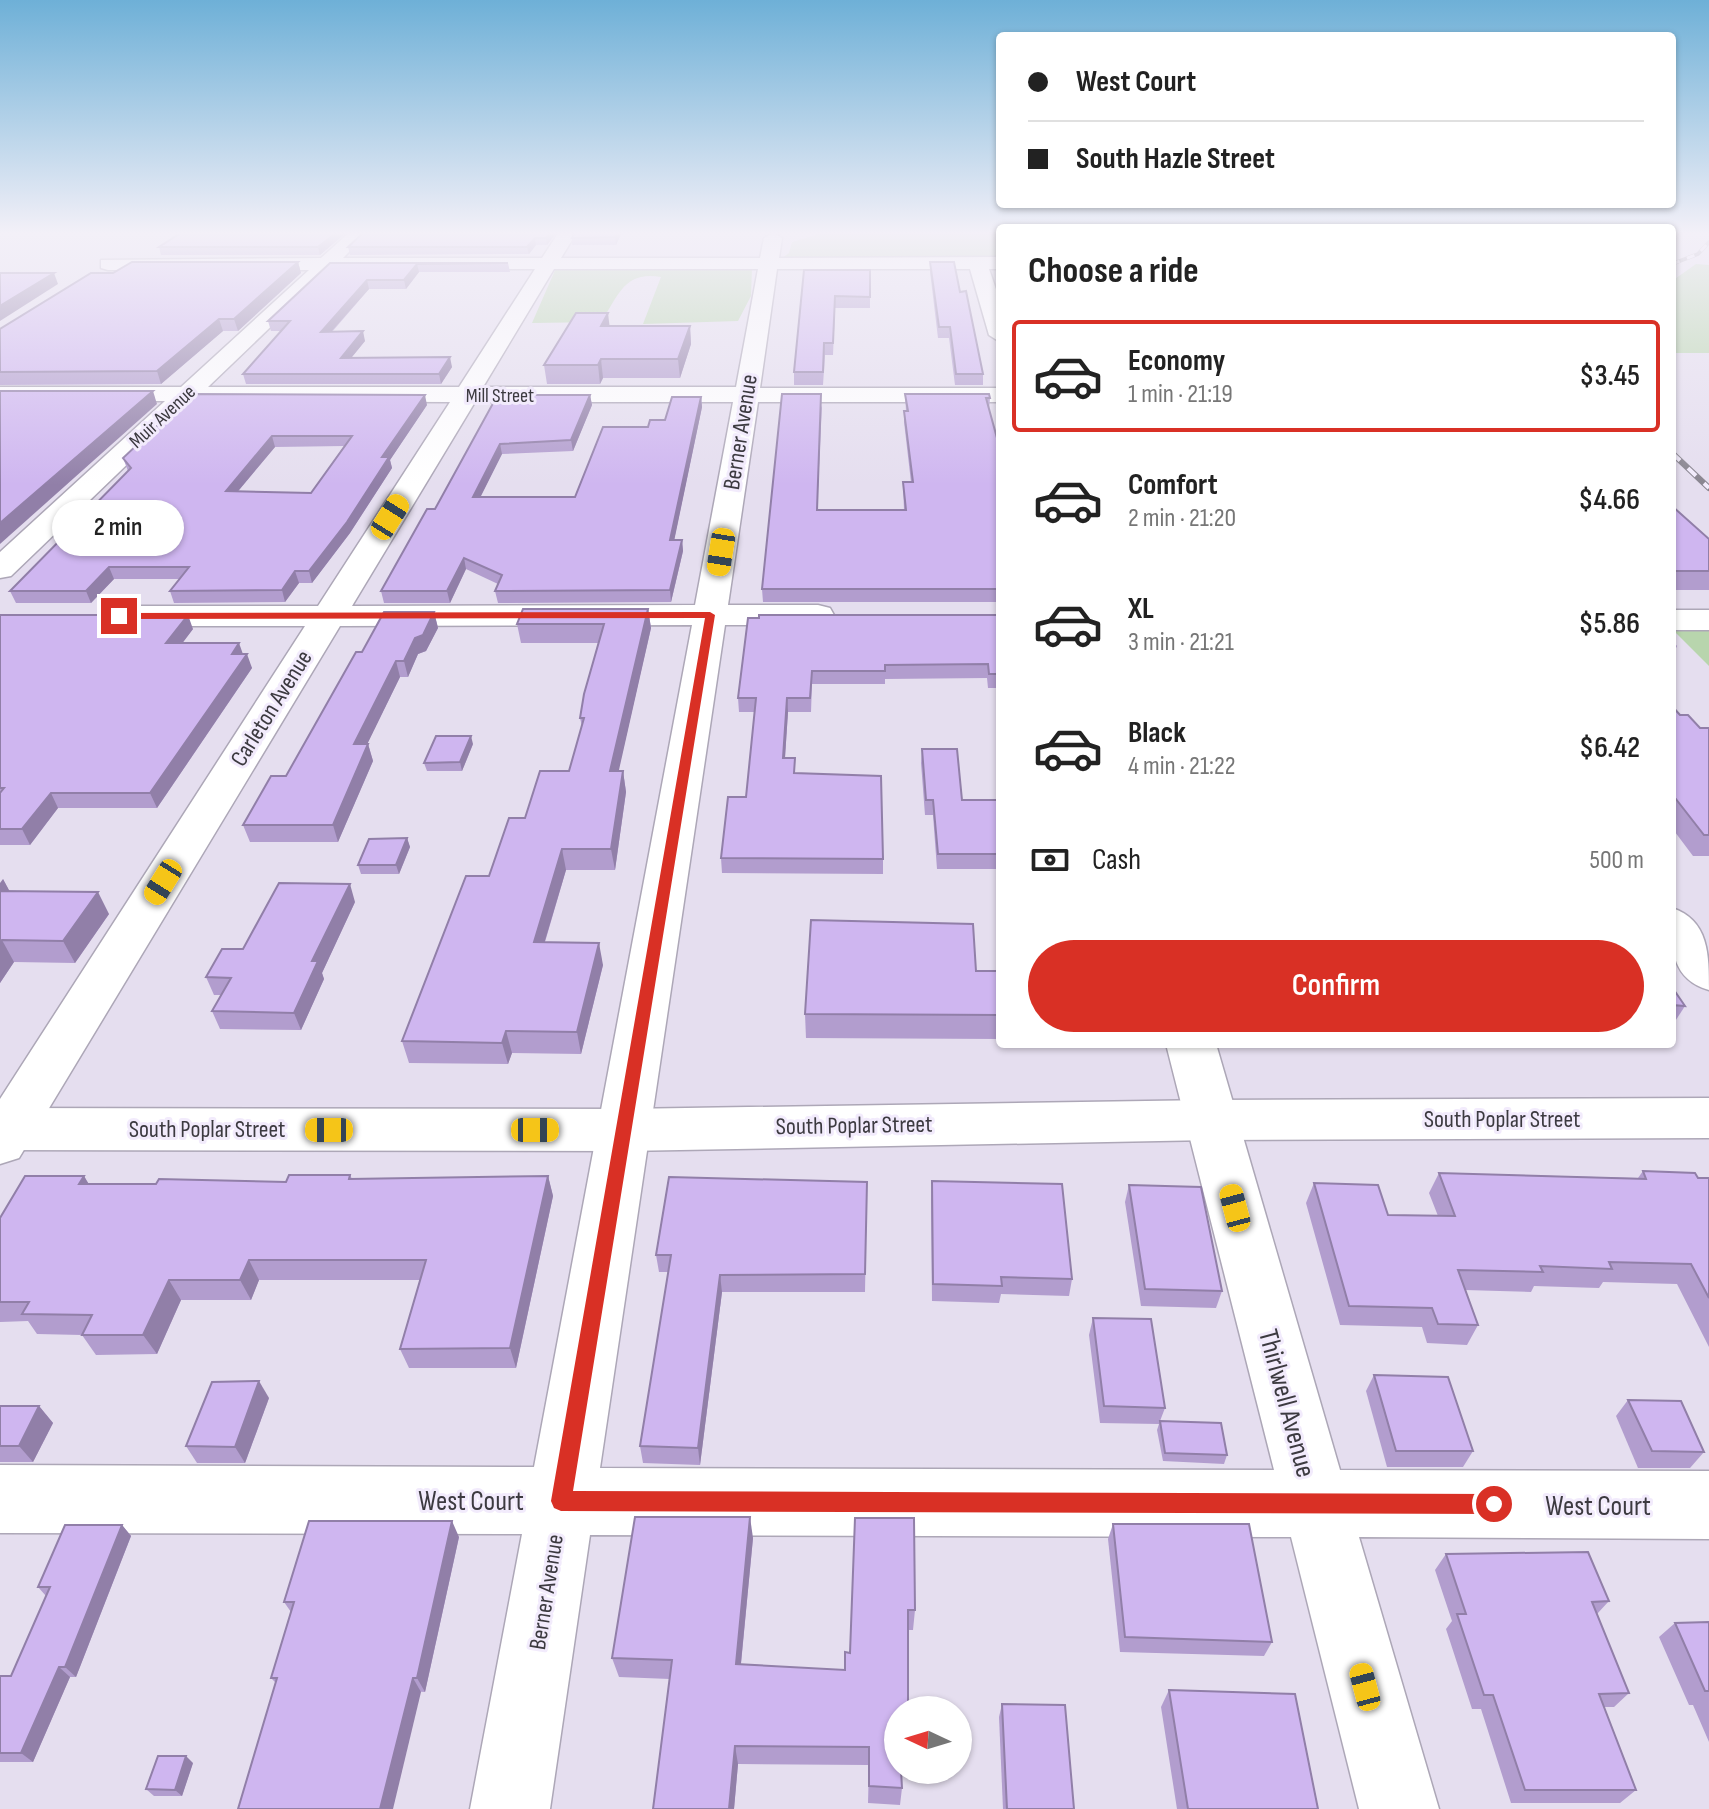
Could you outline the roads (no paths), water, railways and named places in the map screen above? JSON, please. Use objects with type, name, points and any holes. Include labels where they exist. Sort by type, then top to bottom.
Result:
[{"type":"street","name":"Muir Avenue","points":[[0,569],[269,316]]},
{"type":"street","name":"Carleton Avenue","points":[[3,1134],[515,316]]},
{"type":"street","name":"Berner Avenue","points":[[510,1809],[760,316]]},
{"type":"street","name":"Mill Street","points":[[0,394],[996,395]]},
{"type":"street","points":[[105,616],[849,615]]},
{"type":"street","points":[[1676,620],[1709,620]]},
{"type":"street","points":[[1676,929],[1709,974]]},
{"type":"street","name":"Thirlwell Avenue","points":[[1192,1048],[1399,1809]]},
{"type":"street","name":"South Poplar Street","points":[[3,1134],[624,1130],[1211,1120],[1709,1118]]},
{"type":"street","name":"West Court","points":[[0,1499],[1709,1505]]},
{"type":"railway","points":[[1676,457],[1709,488]]}]
